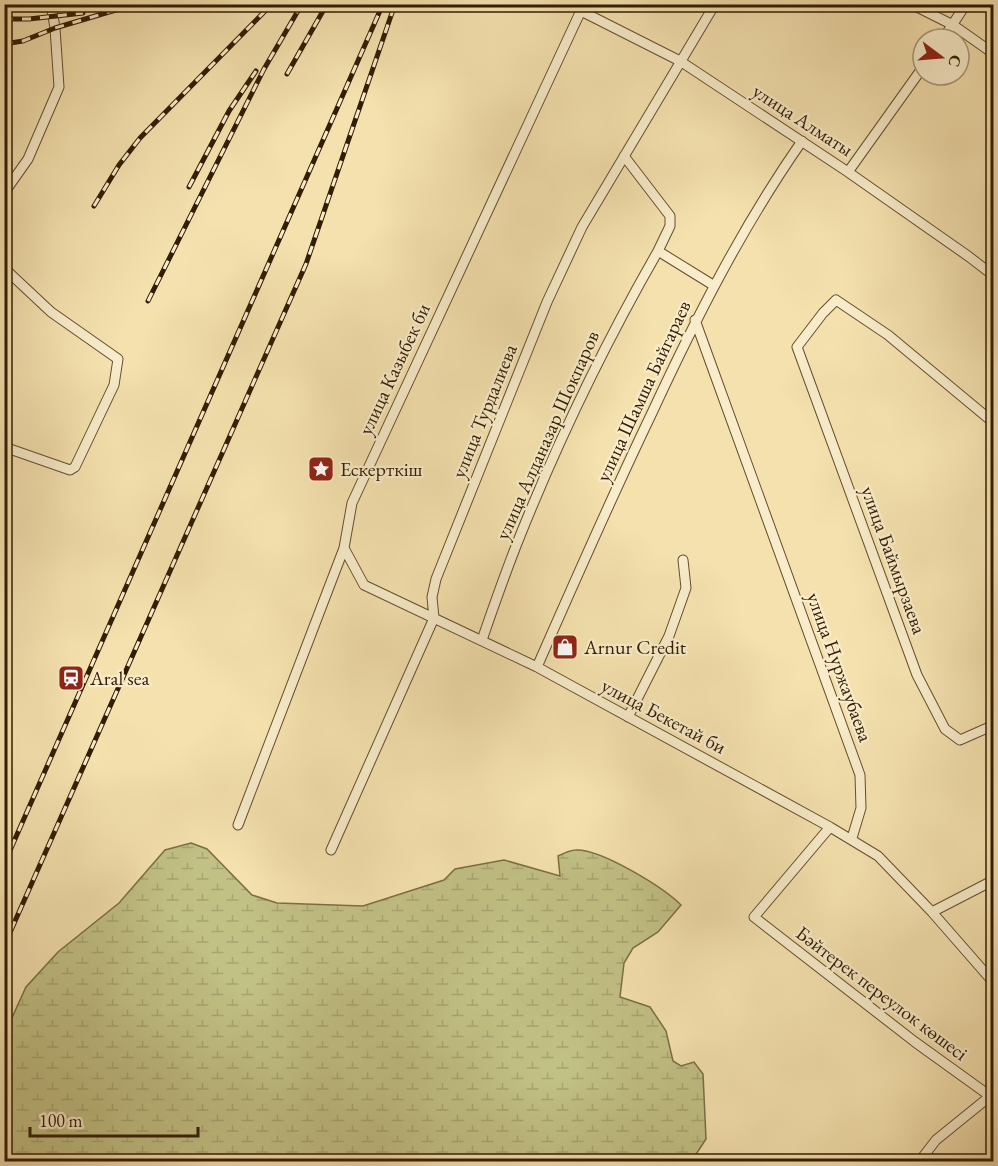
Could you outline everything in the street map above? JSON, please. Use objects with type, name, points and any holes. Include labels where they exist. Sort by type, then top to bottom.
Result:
[{"type":"street","points":[[4,193],[28,159],[59,87],[51,4]]},
{"type":"street","name":"улица Турдалиева","points":[[331,850],[434,618],[432,597],[436,579],[547,302],[582,227],[715,4]]},
{"type":"street","points":[[911,4],[953,24],[993,54]]},
{"type":"street","points":[[951,27],[966,4]]},
{"type":"street","name":"улица Алматы","points":[[583,8],[680,61],[849,172],[993,276]]},
{"type":"street","name":"улица Казыбек би","points":[[238,825],[344,548],[352,503],[583,8]]},
{"type":"street","points":[[849,172],[911,84]]},
{"type":"street","name":"улица Шамша Байгараев","points":[[537,667],[616,489],[695,320],[772,184],[802,141]]},
{"type":"street","name":"улица Алданазар Шокпаров","points":[[482,640],[516,546],[555,454],[627,305],[670,226],[670,216],[624,156]]},
{"type":"street","points":[[658,251],[713,285]]},
{"type":"street","points":[[4,268],[51,312],[118,359],[114,385],[75,467],[70,470],[7,448],[4,452]]},
{"type":"street","name":"улица Баймырзаева","points":[[993,423],[888,335],[836,300],[797,347],[921,684],[945,729],[960,740],[993,724]]},
{"type":"street","name":"улица Нуржаубаева","points":[[695,320],[860,775],[861,807],[852,838]]},
{"type":"street","name":"улица Бекетай би","points":[[344,548],[364,585],[537,667],[852,838]]},
{"type":"street","points":[[628,717],[669,636],[676,617],[686,588],[683,560]]},
{"type":"street","name":"Бәйтерек переулок көшесі","points":[[830,826],[754,917],[915,1042],[992,1095]]},
{"type":"street","points":[[852,838],[878,856],[932,912],[993,983]]},
{"type":"street","points":[[932,912],[993,880]]},
{"type":"street","points":[[919,1161],[936,1140],[992,1095]]},
{"type":"green space","points":[[191,843],[207,849],[252,895],[277,903],[363,906],[444,880],[455,869],[504,860],[560,876],[558,856],[574,850],[587,851],[631,870],[681,905],[658,932],[633,948],[624,963],[620,997],[650,1007],[666,1031],[673,1061],[681,1066],[694,1062],[703,1074],[706,1139],[691,1162],[5,1161],[5,1033],[26,987],[58,952],[119,903],[165,850]]},
{"type":"railway","points":[[4,44],[23,41],[55,28],[136,4]]},
{"type":"railway","points":[[94,206],[119,165],[140,138],[272,4]]},
{"type":"railway","points":[[148,301],[264,69],[302,4]]},
{"type":"railway","points":[[287,74],[327,4]]},
{"type":"railway","points":[[4,864],[383,4]]},
{"type":"railway","points":[[4,946],[306,264],[395,4]]},
{"type":"railway","points":[[4,19],[29,19],[83,13]]},
{"type":"railway","points":[[189,187],[229,111],[256,71]]},
{"type":"place","name":"Ескерткіш","points":[[321,469]]},
{"type":"place","name":"Arnur Credit","points":[[565,647]]},
{"type":"place","name":"Aral sea","points":[[71,678]]}]
